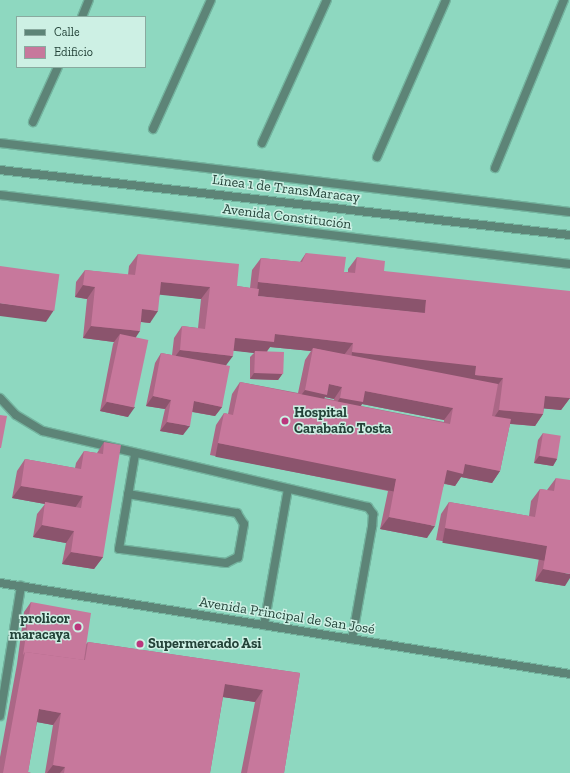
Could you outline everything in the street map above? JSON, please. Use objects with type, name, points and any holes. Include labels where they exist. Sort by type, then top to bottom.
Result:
[{"type":"street","points":[[82,16],[90,0]]},
{"type":"street","points":[[153,129],[212,0]]},
{"type":"street","points":[[262,143],[327,0]]},
{"type":"street","points":[[377,158],[446,0]]},
{"type":"street","points":[[495,168],[564,0]]},
{"type":"street","points":[[32,122],[58,68]]},
{"type":"street","points":[[0,143],[570,212]]},
{"type":"street","name":"Línea 1 de TransMaracay","points":[[0,170],[570,235]]},
{"type":"street","name":"Avenida Constitución","points":[[0,195],[570,264]]},
{"type":"street","points":[[0,398],[16,415],[42,431],[135,454],[368,507],[373,514],[352,639]]},
{"type":"street","points":[[128,494],[237,513],[244,524],[238,557],[226,563],[118,549],[135,454]]},
{"type":"street","points":[[264,625],[288,489]]},
{"type":"street","name":"Avenida Principal de San José","points":[[0,583],[570,674]]},
{"type":"street","points":[[0,716],[21,586]]},
{"type":"building","points":[[306,253],[346,257],[344,272],[355,273],[357,257],[385,261],[384,271],[570,291],[570,398],[545,396],[543,414],[499,410],[503,378],[475,375],[476,366],[352,352],[353,343],[275,334],[274,342],[235,338],[233,356],[180,350],[182,326],[205,329],[210,287],[161,282],[158,311],[142,309],[140,331],[91,326],[95,287],[83,285],[85,270],[135,275],[138,254],[239,264],[237,286],[259,289],[258,296],[425,313],[426,300],[258,282],[261,258],[302,262]]},
{"type":"building","points":[[0,266],[59,274],[54,311],[0,303]]},
{"type":"building","points":[[120,334],[148,340],[134,408],[106,401]]},
{"type":"building","points":[[313,348],[498,384],[492,416],[511,419],[500,471],[465,464],[463,474],[447,470],[435,526],[389,517],[396,479],[218,443],[224,413],[233,415],[240,382],[450,424],[453,408],[365,391],[363,402],[340,398],[342,387],[329,384],[327,395],[305,390]]},
{"type":"building","points":[[255,351],[284,352],[283,374],[254,373]]},
{"type":"building","points":[[161,353],[230,366],[222,407],[194,401],[190,426],[167,422],[171,400],[153,396]]},
{"type":"building","points":[[0,415],[7,416],[1,448],[0,448]]},
{"type":"building","points":[[543,433],[561,436],[557,459],[539,456]]},
{"type":"building","points":[[104,442],[121,445],[103,557],[71,552],[74,531],[42,525],[45,502],[81,508],[83,496],[21,486],[25,459],[81,469],[84,451],[103,454]]},
{"type":"building","points":[[556,478],[570,480],[570,574],[543,569],[547,546],[445,528],[449,502],[535,517],[540,489],[554,491]]},
{"type":"building","points":[[31,602],[91,613],[84,660],[25,652],[23,655]]},
{"type":"building","points":[[88,642],[300,673],[284,773],[247,773],[263,690],[225,684],[210,773],[64,773],[65,767],[53,765],[61,713],[39,709],[28,772],[31,773],[3,773],[25,652],[85,660]]},
{"type":"place","name":"Hospital Carabaño Tosta","points":[[285,421]]},
{"type":"place","name":"prolicor maracaya","points":[[78,627]]},
{"type":"place","name":"Supermercado Asi","points":[[140,644]]}]
